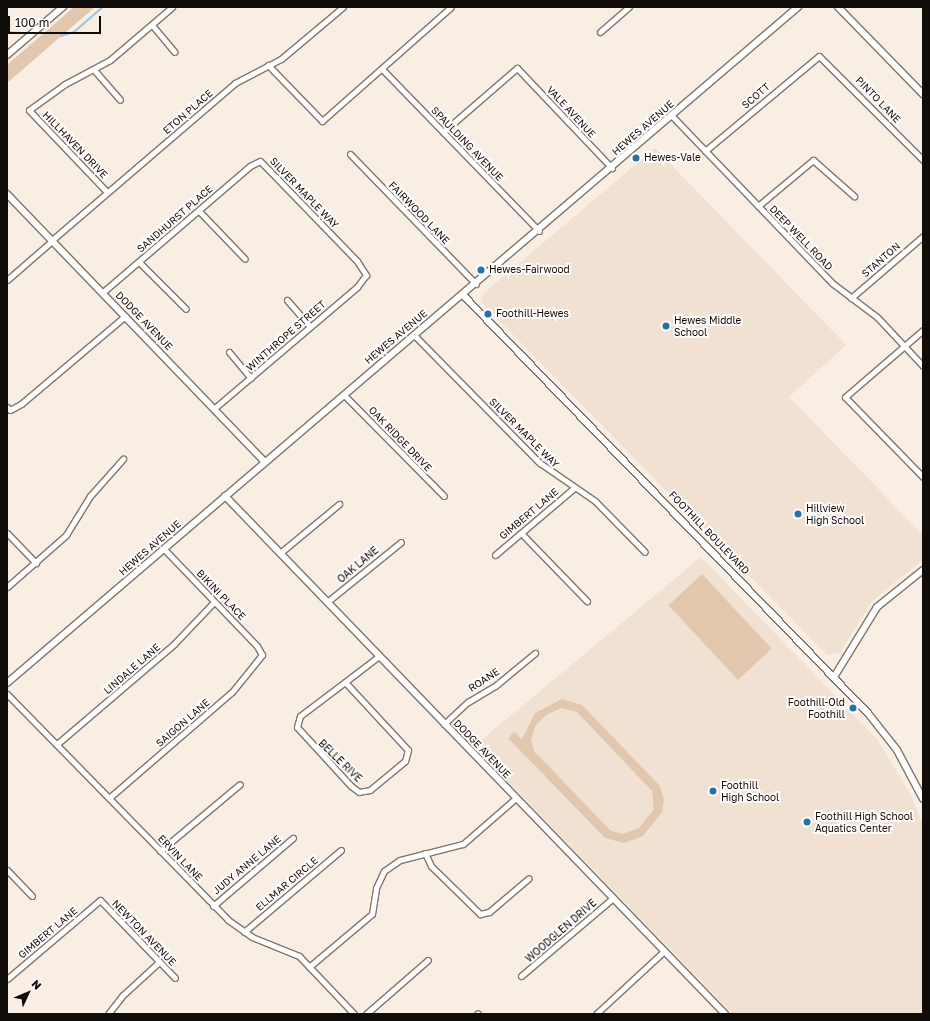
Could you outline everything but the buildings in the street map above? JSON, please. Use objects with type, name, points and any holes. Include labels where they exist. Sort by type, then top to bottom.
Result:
[{"type":"street","points":[[7,55],[63,7]]},
{"type":"street","points":[[120,100],[95,71],[172,7]]},
{"type":"street","name":"ETON PLACE","points":[[7,280],[107,192],[235,83],[281,59],[343,7]]},
{"type":"street","points":[[268,65],[322,121],[383,70],[451,7]]},
{"type":"street","points":[[600,32],[629,7]]},
{"type":"street","name":"HEWES AVENUE","points":[[7,683],[414,335],[539,231],[798,7]]},
{"type":"street","points":[[838,7],[923,94]]},
{"type":"street","points":[[152,25],[174,52]]},
{"type":"street","name":"SCOTT","points":[[705,151],[819,56]]},
{"type":"street","name":"PINTO LANE","points":[[819,56],[923,160]]},
{"type":"street","name":"VALE AVENUE","points":[[443,132],[517,68],[612,168]]},
{"type":"street","name":"SPAULDING AVENUE","points":[[383,70],[539,231]]},
{"type":"street","name":"HILLHAVEN DRIVE","points":[[95,71],[65,84],[29,110],[107,192]]},
{"type":"street","name":"DEEP WELL ROAD","points":[[672,116],[758,206],[851,298],[876,317],[923,366]]},
{"type":"street","name":"FAIRWOOD LANE","points":[[350,154],[476,284]]},
{"type":"street","points":[[758,206],[813,160],[854,196]]},
{"type":"street","name":"SANDHURST PLACE","points":[[103,292],[260,161]]},
{"type":"street","name":"SILVER MAPLE WAY","points":[[260,161],[357,261],[366,275]]},
{"type":"street","name":"DODGE AVENUE","points":[[7,194],[215,408],[265,462]]},
{"type":"street","points":[[199,211],[245,259]]},
{"type":"street","name":"STANTON","points":[[851,298],[923,236]]},
{"type":"street","points":[[139,262],[186,309]]},
{"type":"street","name":"WINTHROPE STREET","points":[[215,408],[357,286],[366,275]]},
{"type":"street","name":"FOOTHILL BOULEVARD","points":[[463,295],[834,677],[889,738],[923,799]]},
{"type":"street","points":[[287,300],[310,326]]},
{"type":"street","points":[[8,409],[125,316]]},
{"type":"street","points":[[923,330],[845,397],[923,477]]},
{"type":"street","name":"SILVER MAPLE WAY","points":[[414,335],[540,463],[608,512],[645,552]]},
{"type":"street","points":[[228,352],[251,378]]},
{"type":"street","name":"OAK RIDGE DRIVE","points":[[344,395],[444,496]]},
{"type":"street","points":[[7,587],[66,535],[90,496],[123,459]]},
{"type":"street","name":"GIMBERT LANE","points":[[495,554],[574,488]]},
{"type":"street","name":"DODGE AVENUE","points":[[225,496],[725,1014]]},
{"type":"street","points":[[280,553],[339,504]]},
{"type":"street","points":[[7,533],[36,563]]},
{"type":"street","points":[[522,533],[587,601]]},
{"type":"street","name":"OAK LANE","points":[[327,602],[401,542]]},
{"type":"street","name":"BIKINI PLACE","points":[[164,549],[262,655]]},
{"type":"street","points":[[834,677],[877,607],[923,570]]},
{"type":"street","name":"LINDALE LANE","points":[[57,744],[174,644],[214,602]]},
{"type":"street","name":"ROANE","points":[[444,724],[468,702],[495,686],[535,653]]},
{"type":"street","name":"SAIGON LANE","points":[[109,798],[232,692],[262,655]]},
{"type":"street","name":"BELLE RIVE","points":[[345,682],[408,750],[405,761],[370,790],[360,792],[351,786],[297,727],[300,716],[379,656]]},
{"type":"street","name":"ERVIN LANE","points":[[7,694],[213,906],[244,932],[291,951],[309,967],[354,1014]]},
{"type":"street","points":[[160,851],[240,784]]},
{"type":"street","points":[[309,967],[372,914],[376,888],[384,871],[400,860],[463,844],[516,798]]},
{"type":"street","name":"JUDY ANNE LANE","points":[[213,906],[293,838]]},
{"type":"street","name":"ELLMAR CIRCLE","points":[[244,932],[341,850]]},
{"type":"street","points":[[425,853],[431,866],[480,914],[490,912],[529,878]]},
{"type":"street","points":[[7,870],[32,896]]},
{"type":"street","name":"WOODGLEN DRIVE","points":[[521,976],[613,898]]},
{"type":"street","name":"GIMBERT LANE","points":[[7,979],[100,900]]},
{"type":"street","name":"NEWTON AVENUE","points":[[100,900],[175,978]]},
{"type":"street","points":[[596,1014],[664,951]]},
{"type":"street","points":[[366,1014],[428,960]]},
{"type":"street","points":[[108,1014],[123,995],[159,962]]},
{"type":"shaded area","points":[[74,7],[95,7],[7,83],[7,65]]},
{"type":"shaded area","name":"Hewes Middle School","points":[[655,148],[846,345],[789,397],[923,535],[923,560],[872,601],[840,653],[827,655],[481,302],[484,293]]},
{"type":"shaded area","name":"Foothill High School","points":[[701,557],[877,739],[912,797],[923,826],[923,1014],[733,1014],[474,746]]},
{"type":"shaded area","points":[[702,574],[772,649],[738,680],[668,605]]},
{"type":"shaded area","points":[[562,699],[582,705],[660,786],[664,800],[662,812],[643,836],[624,843],[605,838],[508,738],[514,732],[522,739],[535,713]],"holes":[[[561,708],[577,712],[652,791],[654,809],[639,828],[623,834],[611,831],[534,751],[531,739],[536,725],[546,715]]]},
{"type":"waterway","points":[[61,36],[74,32],[103,7]]},
{"type":"waterway","points":[[7,32],[21,33]]},
{"type":"place","name":"Hewes-Vale","points":[[636,158]]},
{"type":"place","name":"Hewes-Fairwood","points":[[481,270]]},
{"type":"place","name":"Foothill-Hewes","points":[[488,314]]},
{"type":"place","name":"Hewes Middle School","points":[[666,326]]},
{"type":"place","name":"Hillview High School","points":[[798,514]]},
{"type":"place","name":"Foothill-Old Foothill","points":[[853,708]]},
{"type":"place","name":"Foothill High School","points":[[713,791]]},
{"type":"place","name":"Foothill High School Aquatics Center","points":[[807,822]]}]
